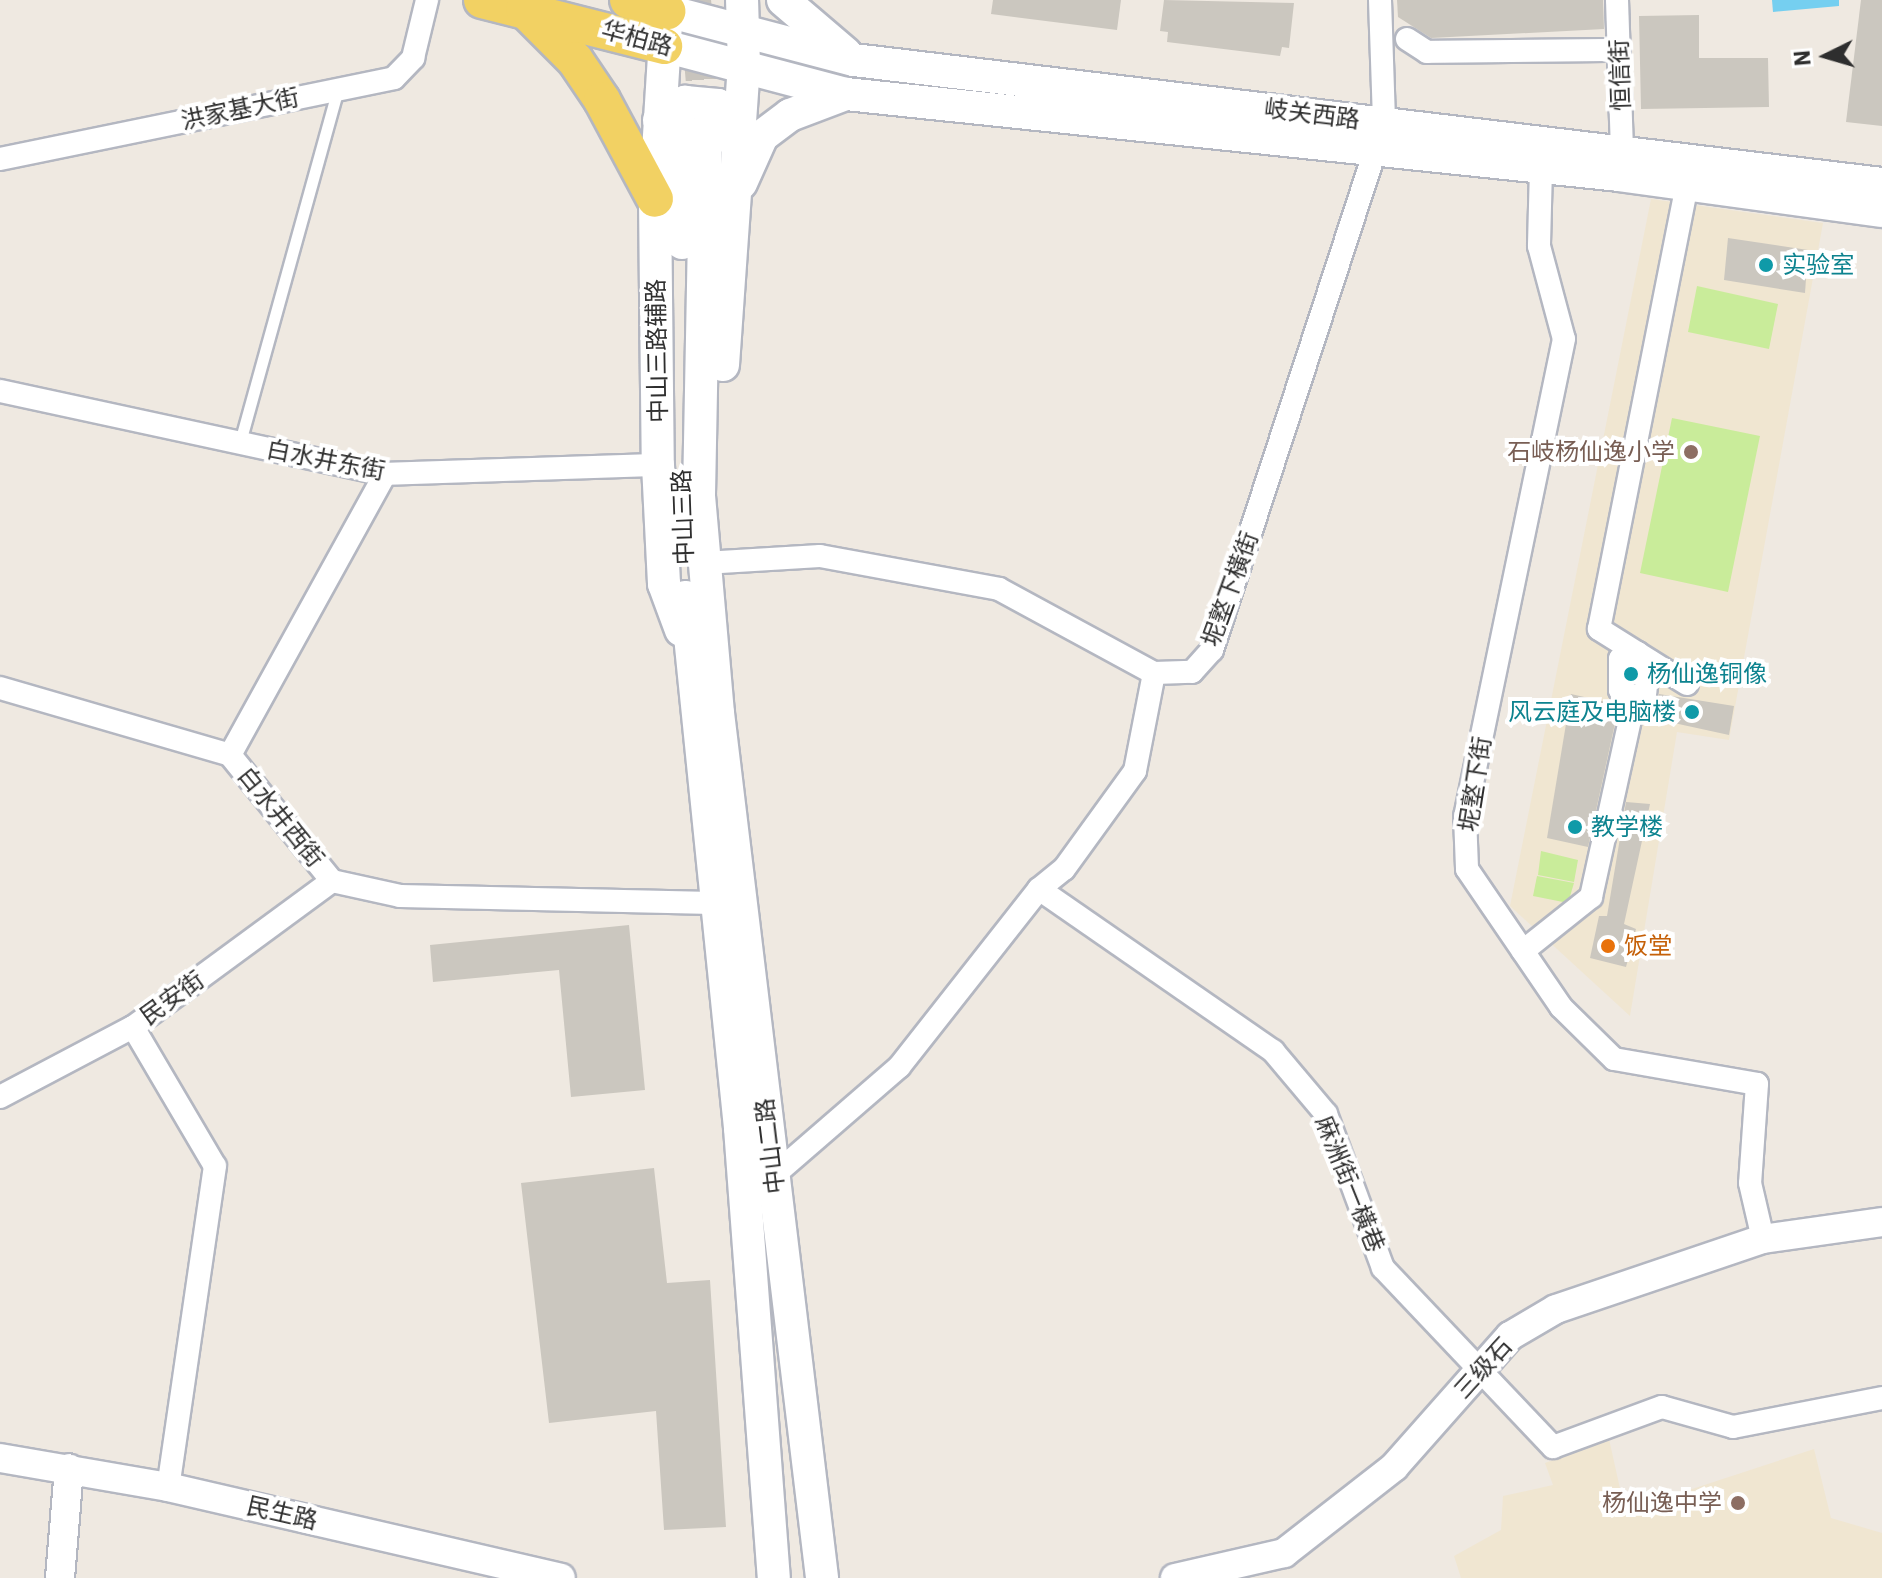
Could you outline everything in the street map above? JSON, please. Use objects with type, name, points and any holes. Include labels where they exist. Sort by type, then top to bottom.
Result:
[{"type":"main road","name":"华柏路","points":[[482,0],[524,9],[666,19],[743,34]]},
{"type":"main road","name":"华柏路","points":[[628,0],[744,66]]},
{"type":"main road","points":[[699,496],[718,447],[731,204],[744,66],[742,0]]},
{"type":"main road","points":[[783,0],[854,60]]},
{"type":"main road","points":[[524,9],[575,60],[602,100],[655,199]]},
{"type":"main road","name":"中山三路辅路","points":[[666,19],[682,126],[655,199],[658,465],[664,584],[689,652]]},
{"type":"main road","name":"岐关西路","points":[[743,34],[854,60],[1379,137],[1541,168],[1882,211]]},
{"type":"main road","name":"岐关西路","points":[[744,66],[846,94],[1379,137],[1622,150],[1882,184]]},
{"type":"main road","points":[[731,204],[762,136],[790,115],[846,94]]},
{"type":"main road","points":[[682,126],[685,102],[718,105],[736,146]]},
{"type":"main road","name":"中山三路","points":[[682,126],[704,563],[706,713]]},
{"type":"main road","name":"中山三路","points":[[682,126],[680,497],[689,652],[706,713]]},
{"type":"main road","name":"中山二路","points":[[706,713],[713,903],[740,1128],[774,1578]]},
{"type":"main road","name":"中山二路","points":[[706,713],[773,1176],[822,1578]]},
{"type":"street","name":"洪家基大街","points":[[0,159],[394,78],[413,58],[427,0]]},
{"type":"street","name":"坭墪下橫街","points":[[1154,673],[1192,672],[1212,650],[1379,137],[1380,0]]},
{"type":"street","name":"恒信街","points":[[1617,0],[1622,150]]},
{"type":"street","points":[[1407,39],[1427,52],[1619,50]]},
{"type":"street","name":"坭墪下街","points":[[1541,168],[1539,246],[1564,339],[1465,816],[1467,869],[1561,1007],[1614,1059],[1757,1084],[1750,1183],[1763,1239]]},
{"type":"street","points":[[1687,186],[1599,629],[1687,684]]},
{"type":"street","name":"白水井东街","points":[[0,391],[385,474],[658,465]]},
{"type":"street","points":[[230,755],[385,474]]},
{"type":"street","points":[[704,563],[820,556],[999,589],[1154,673],[1135,771],[1064,869],[1039,889],[899,1067],[773,1176]]},
{"type":"street","points":[[1644,657],[1645,693],[1635,697],[1620,690],[1616,678],[1620,659],[1644,657]]},
{"type":"street","name":"白水井西街","points":[[0,688],[230,755],[332,881],[400,896],[713,903]]},
{"type":"street","points":[[1523,951],[1591,897],[1635,697]]},
{"type":"street","name":"民安街","points":[[0,1097],[133,1027],[332,881]]},
{"type":"street","name":"麻洲街一橫巷","points":[[1039,889],[1273,1051],[1326,1114],[1383,1268],[1553,1447],[1662,1407],[1733,1427],[1882,1398]]},
{"type":"street","points":[[133,1027],[215,1166],[168,1487]]},
{"type":"street","name":"三级石","points":[[1190,1577],[1284,1553],[1394,1467],[1510,1336],[1556,1309],[1763,1239],[1882,1222]]},
{"type":"street","name":"民生路","points":[[0,1458],[168,1487],[561,1578]]},
{"type":"street","points":[[60,1578],[69,1468]]},
{"type":"lane","points":[[240,442],[338,89]]},
{"type":"shaded area","name":"石岐杨仙逸小学","points":[[1651,199],[1823,223],[1729,740],[1677,732],[1630,1016],[1510,906]]},
{"type":"shaded area","name":"杨仙逸中学","points":[[1609,1439],[1625,1511],[1814,1449],[1831,1518],[1882,1533],[1882,1578],[1461,1578],[1454,1556],[1501,1530],[1503,1496],[1553,1485],[1545,1463]]},
{"type":"green space","points":[[1697,286],[1778,304],[1769,349],[1688,332]]},
{"type":"green space","points":[[1672,418],[1760,436],[1728,592],[1640,573]]},
{"type":"green space","points":[[1541,851],[1578,860],[1574,882],[1538,875]]},
{"type":"green space","points":[[1537,876],[1574,883],[1568,903],[1533,896]]},
{"type":"water","points":[[1772,0],[1839,0],[1839,6],[1773,12]]},
{"type":"building","points":[[993,0],[1121,0],[1117,30],[991,14]]},
{"type":"building","points":[[1164,0],[1294,3],[1289,48],[1282,47],[1280,56],[1167,42],[1168,32],[1160,31]]},
{"type":"building","points":[[1397,0],[1603,0],[1604,29],[1431,38],[1398,17]]},
{"type":"building","points":[[1861,0],[1882,0],[1882,126],[1846,122]]},
{"type":"building","points":[[1699,15],[1699,58],[1768,58],[1769,107],[1641,109],[1639,16]]},
{"type":"building","name":"实验室","points":[[1728,238],[1808,250],[1805,293],[1724,280]]},
{"type":"building","points":[[1571,694],[1619,705],[1588,847],[1547,838]]},
{"type":"building","name":"风云庭及电脑楼","points":[[1659,694],[1734,706],[1729,735],[1651,718]]},
{"type":"building","points":[[1626,802],[1650,804],[1624,924],[1636,929],[1626,967],[1590,958],[1599,916],[1607,916]]},
{"type":"building","points":[[629,925],[645,1090],[571,1097],[559,970],[433,982],[430,945]]},
{"type":"building","points":[[654,1168],[667,1283],[710,1280],[726,1527],[664,1530],[656,1411],[549,1423],[521,1183]]},
{"type":"tunnel","points":[[695,0],[706,130]]},
{"type":"place","name":"实验室","points":[[1766,265]]},
{"type":"place","name":"石岐杨仙逸小学","points":[[1691,452]]},
{"type":"place","name":"杨仙逸铜像","points":[[1631,674]]},
{"type":"place","name":"风云庭及电脑楼","points":[[1692,712]]},
{"type":"place","name":"教学楼","points":[[1575,827]]},
{"type":"place","name":"饭堂","points":[[1608,946]]},
{"type":"place","name":"杨仙逸中学","points":[[1738,1503]]}]
